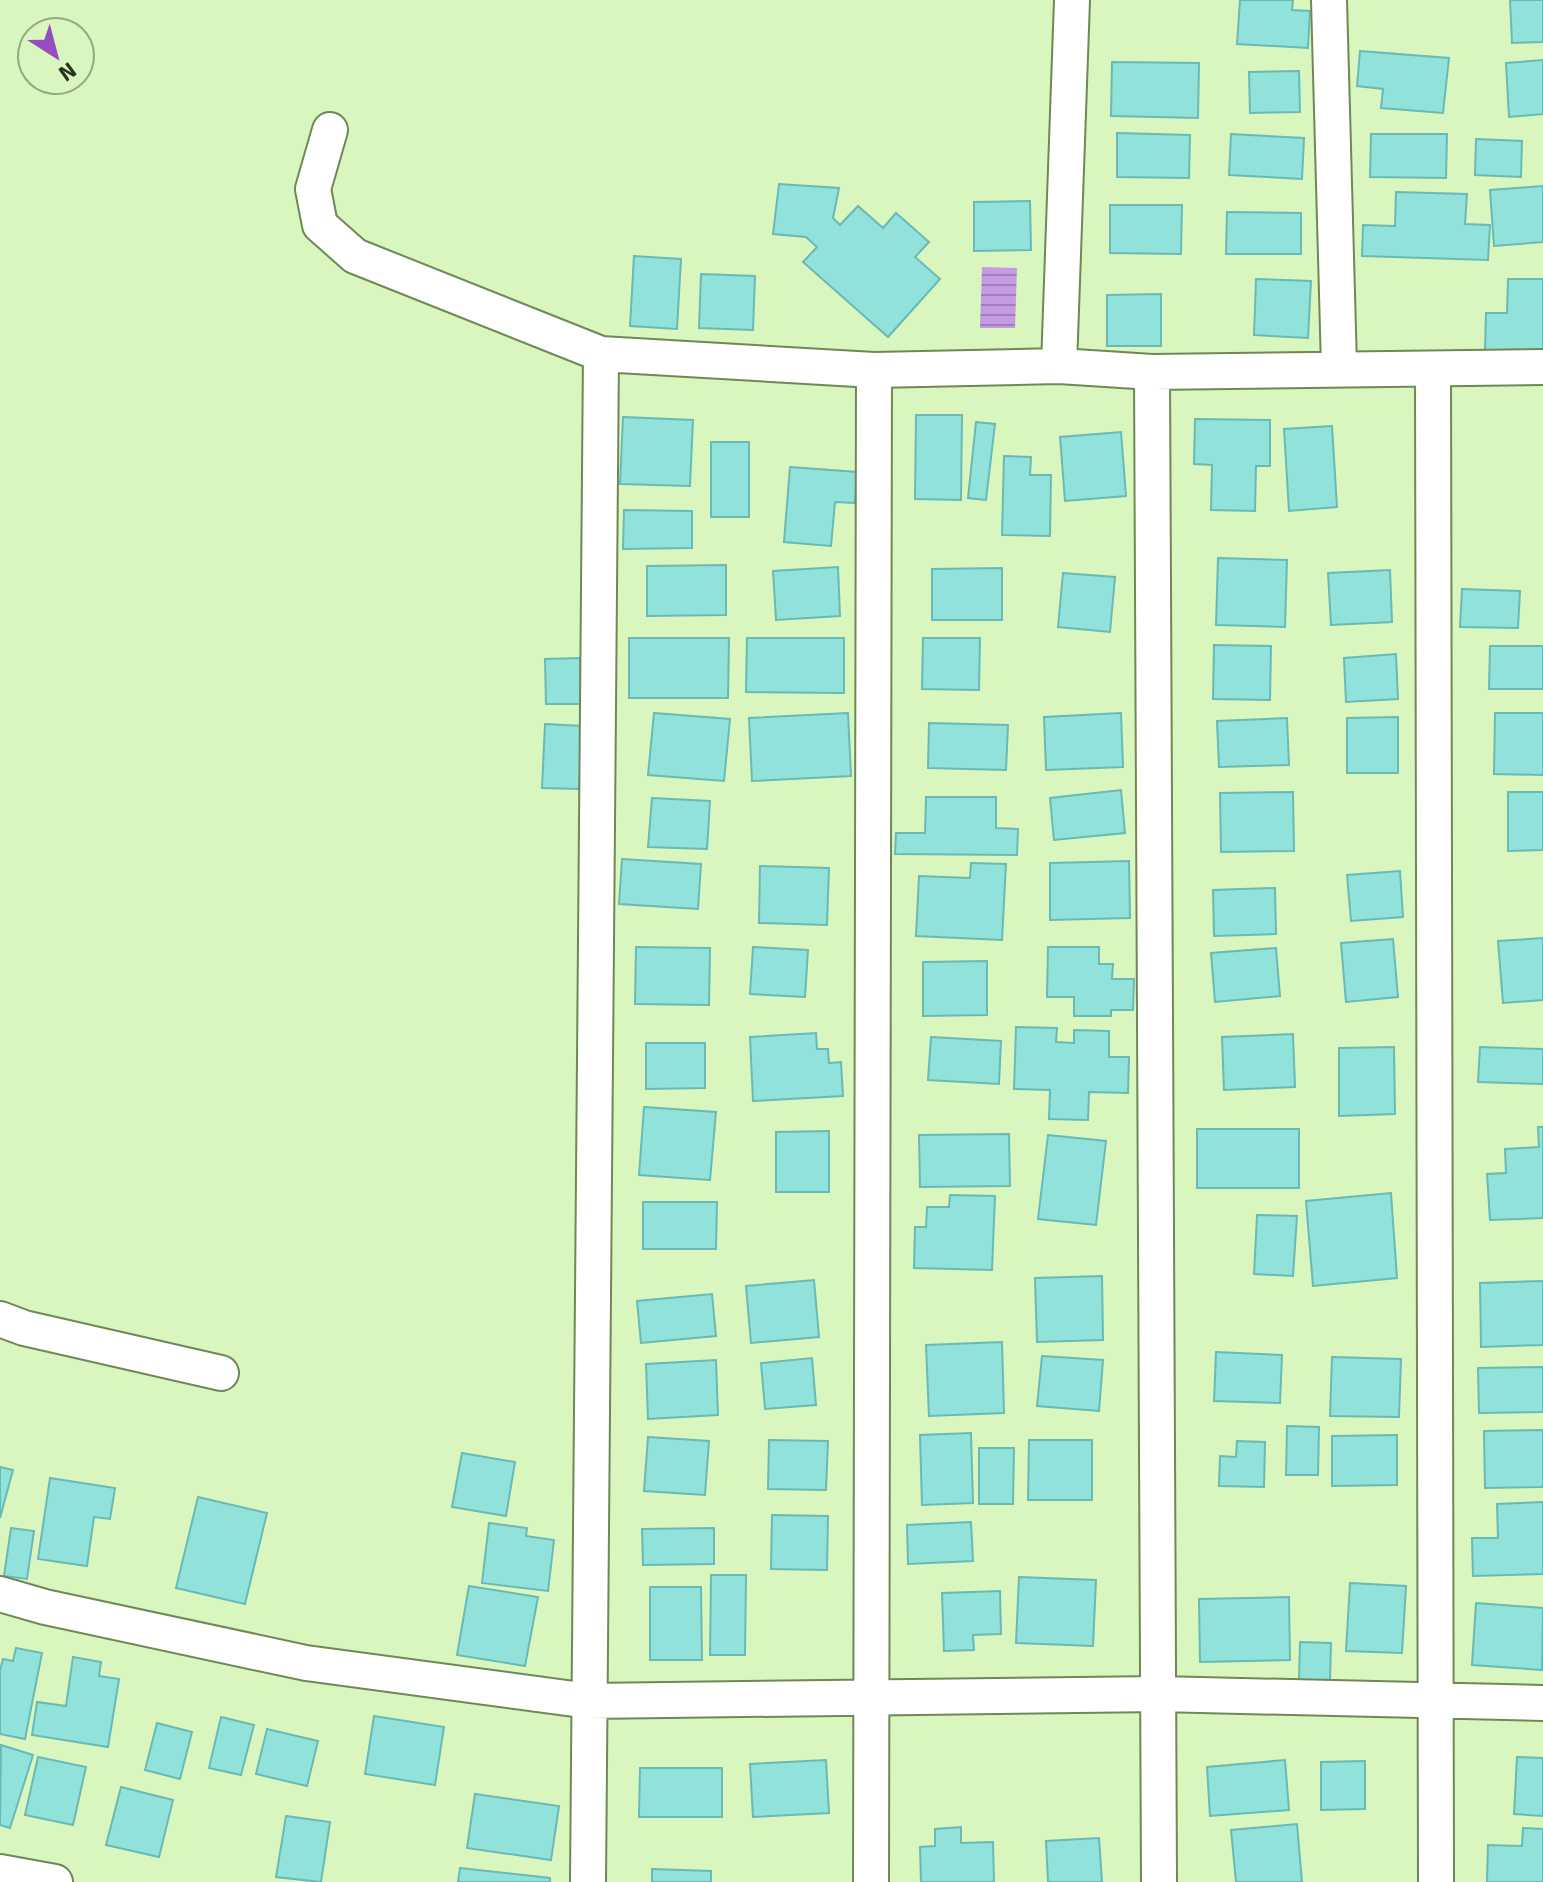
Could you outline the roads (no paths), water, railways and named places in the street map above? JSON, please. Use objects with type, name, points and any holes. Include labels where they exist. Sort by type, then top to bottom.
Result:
[{"type":"street","points":[[1059,366],[1072,0]]},
{"type":"street","points":[[1329,0],[1339,367]]},
{"type":"street","points":[[330,130],[313,189],[320,225],[355,256],[601,354],[874,370],[1059,366],[1152,372],[1339,367],[1433,370],[1543,367]]},
{"type":"street","points":[[588,1882],[601,354]]},
{"type":"street","points":[[871,1882],[874,370]]},
{"type":"street","points":[[1433,370],[1436,1882]]},
{"type":"street","points":[[1152,372],[1159,1882]]},
{"type":"street","points":[[0,1319],[24,1328],[221,1373]]},
{"type":"street","points":[[0,1594],[45,1607],[306,1663],[589,1701],[1159,1694],[1543,1703]]},
{"type":"street","points":[[0,1872],[55,1882]]}]
